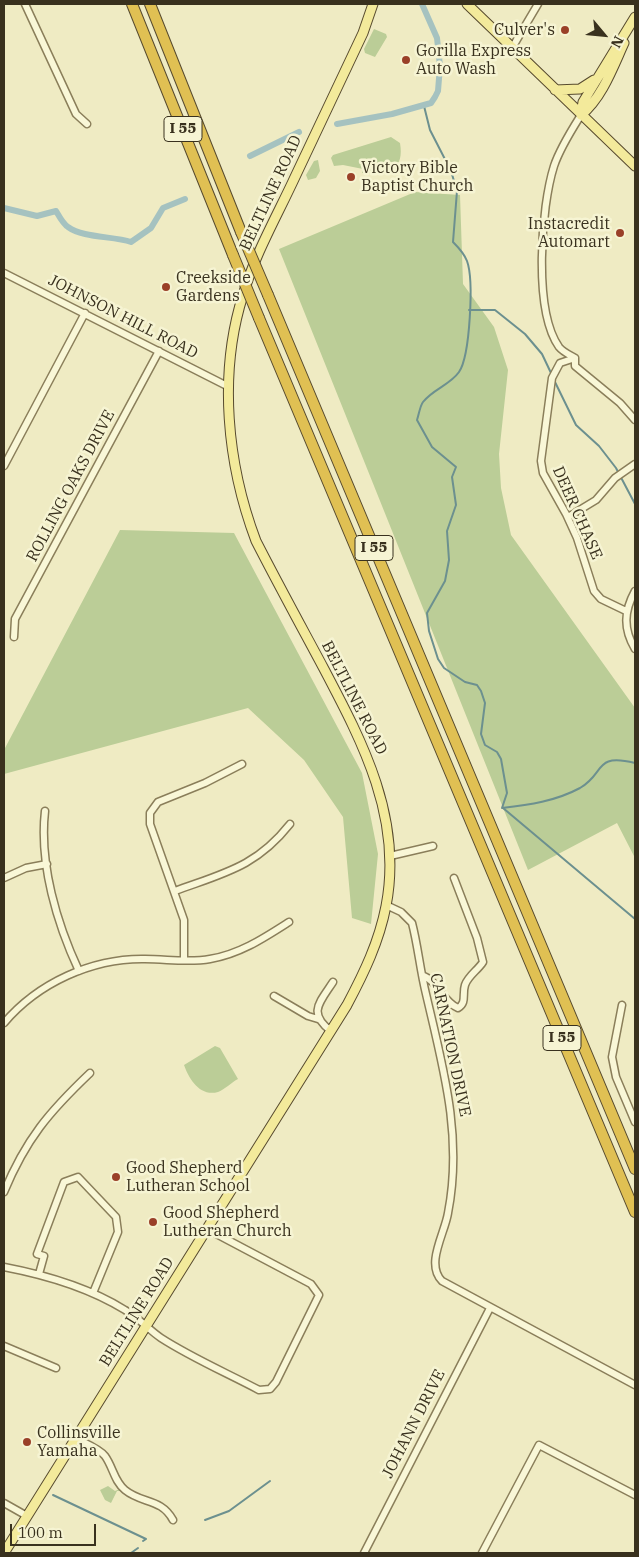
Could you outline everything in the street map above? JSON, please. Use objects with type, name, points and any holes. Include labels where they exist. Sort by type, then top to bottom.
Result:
[{"type":"highway","name":"I 55","points":[[132,4],[233,255],[635,1212]]},
{"type":"highway","name":"I 55","points":[[150,4],[268,295],[635,1169]]},
{"type":"main road","name":"BELTLINE ROAD","points":[[4,1553],[331,1031],[370,959],[386,905],[390,856],[386,818],[369,759],[280,587],[250,524],[240,490],[232,449],[229,387],[234,331],[251,271],[363,33],[373,4]]},
{"type":"main road","points":[[467,4],[635,166]]},
{"type":"main road","points":[[581,115],[584,102],[634,20]]},
{"type":"main road","points":[[581,115],[590,108],[597,98],[634,20]]},
{"type":"main road","points":[[556,90],[585,87],[601,73]]},
{"type":"street","points":[[25,4],[76,114],[87,124]]},
{"type":"street","points":[[512,48],[538,4]]},
{"type":"street","points":[[581,115],[554,167],[547,203],[542,251],[543,278],[551,330],[560,348],[574,358],[575,366],[620,402],[635,420]]},
{"type":"street","name":"JOHNSON HILL ROAD","points":[[4,273],[229,387]]},
{"type":"street","points":[[4,466],[85,313]]},
{"type":"street","name":"ROLLING OAKS DRIVE","points":[[14,637],[15,619],[159,351]]},
{"type":"street","name":"DEER CHASE","points":[[574,358],[560,363],[552,378],[541,461],[545,478],[568,517],[597,596],[626,611]]},
{"type":"street","points":[[568,517],[596,500],[615,478],[635,464]]},
{"type":"street","points":[[635,591],[626,611],[626,627],[635,649]]},
{"type":"street","points":[[184,960],[184,920],[150,824],[152,809],[164,799],[205,783],[242,764]]},
{"type":"street","points":[[45,811],[43,828],[47,864],[67,941],[79,971]]},
{"type":"street","points":[[175,891],[252,861],[270,848],[290,824]]},
{"type":"street","points":[[390,856],[433,846]]},
{"type":"street","points":[[4,878],[26,868],[47,864]]},
{"type":"street","points":[[422,975],[430,980],[458,1008],[464,1002],[465,985],[483,962],[478,938],[454,878]]},
{"type":"street","name":"CARNATION DRIVE","points":[[386,905],[401,912],[412,923],[422,975],[446,1073],[454,1137],[448,1212],[435,1268],[442,1281],[635,1384]]},
{"type":"street","points":[[4,1024],[38,992],[79,971],[132,959],[210,959],[236,952],[260,940],[288,922]]},
{"type":"street","points":[[318,1019],[319,1005],[333,982]]},
{"type":"street","points":[[274,996],[308,1016],[318,1019],[331,1031]]},
{"type":"street","points":[[622,1005],[612,1057],[616,1077],[635,1122]]},
{"type":"street","points":[[4,1192],[23,1151],[41,1124],[58,1104],[90,1073]]},
{"type":"street","points":[[39,1274],[44,1256],[37,1254],[64,1182],[78,1177],[116,1217],[118,1232],[93,1293]]},
{"type":"street","points":[[4,1267],[39,1274],[93,1293],[126,1310],[166,1341],[259,1390],[270,1389],[276,1382],[319,1295],[311,1284],[207,1229]]},
{"type":"street","name":"JOHANN DRIVE","points":[[364,1553],[490,1308]]},
{"type":"street","points":[[4,1346],[56,1368]]},
{"type":"street","points":[[75,1438],[104,1454],[124,1490],[141,1499],[160,1505],[168,1510],[173,1520]]},
{"type":"street","points":[[482,1553],[539,1445],[635,1495]]},
{"type":"street","points":[[4,1503],[27,1516]]},
{"type":"green space","points":[[374,29],[386,34],[387,37],[375,57],[365,53],[364,49]]},
{"type":"green space","points":[[391,137],[400,143],[401,153],[396,166],[392,170],[378,173],[362,173],[363,169],[343,165],[334,166],[331,158],[333,155]]},
{"type":"green space","points":[[318,160],[320,171],[316,178],[308,180],[306,175],[314,161]]},
{"type":"green space","points":[[415,192],[460,195],[463,284],[494,327],[508,370],[499,454],[501,488],[511,535],[635,708],[635,858],[617,823],[528,870],[279,249]]},
{"type":"green space","points":[[120,530],[234,533],[362,773],[378,854],[371,924],[352,918],[343,817],[304,760],[248,708],[4,774],[4,750]]},
{"type":"green space","points":[[215,1046],[220,1048],[238,1079],[220,1091],[212,1093],[196,1086],[184,1065]]},
{"type":"green space","points":[[108,1486],[115,1491],[120,1489],[122,1491],[117,1491],[111,1503],[105,1500],[100,1490]]},
{"type":"waterway","points":[[337,124],[392,114],[431,103],[438,91],[440,66],[437,38],[422,4]]},
{"type":"waterway","points":[[424,106],[430,130],[451,171],[457,191],[453,242],[463,253],[467,261],[470,284],[470,318],[463,363],[459,372],[451,380],[423,402],[417,420],[432,447],[456,467],[452,477],[456,505],[447,531],[449,560],[445,581],[427,613],[429,631],[438,659],[444,668],[465,682],[477,685],[481,691],[485,703],[481,734],[485,745],[497,752],[501,759],[507,793],[502,808]]},
{"type":"waterway","points":[[250,156],[299,132]]},
{"type":"waterway","points":[[4,208],[37,216],[56,211],[64,224],[74,231],[131,242],[151,228],[163,208],[185,199]]},
{"type":"waterway","points":[[469,310],[495,310],[525,334],[542,354],[551,373]]},
{"type":"waterway","points":[[554,380],[576,425],[599,446],[616,468],[635,504]]},
{"type":"waterway","points":[[502,808],[542,802],[571,792],[588,782],[606,763],[612,761],[635,763]]},
{"type":"waterway","points":[[503,808],[635,919]]},
{"type":"waterway","points":[[205,1520],[229,1511],[270,1481]]},
{"type":"waterway","points":[[53,1495],[146,1539],[143,1541]]},
{"type":"waterway","points":[[131,1553],[138,1548]]},
{"type":"place","name":"Culver's","points":[[565,30]]},
{"type":"place","name":"Gorilla Express Auto Wash","points":[[406,60]]},
{"type":"place","name":"Victory Bible Baptist Church","points":[[351,177]]},
{"type":"place","name":"Instacredit Automart","points":[[620,233]]},
{"type":"place","name":"Creekside Gardens","points":[[166,287]]},
{"type":"place","name":"Good Shepherd Lutheran School","points":[[116,1177]]},
{"type":"place","name":"Good Shepherd Lutheran Church","points":[[153,1222]]},
{"type":"place","name":"Collinsville Yamaha","points":[[27,1442]]}]
